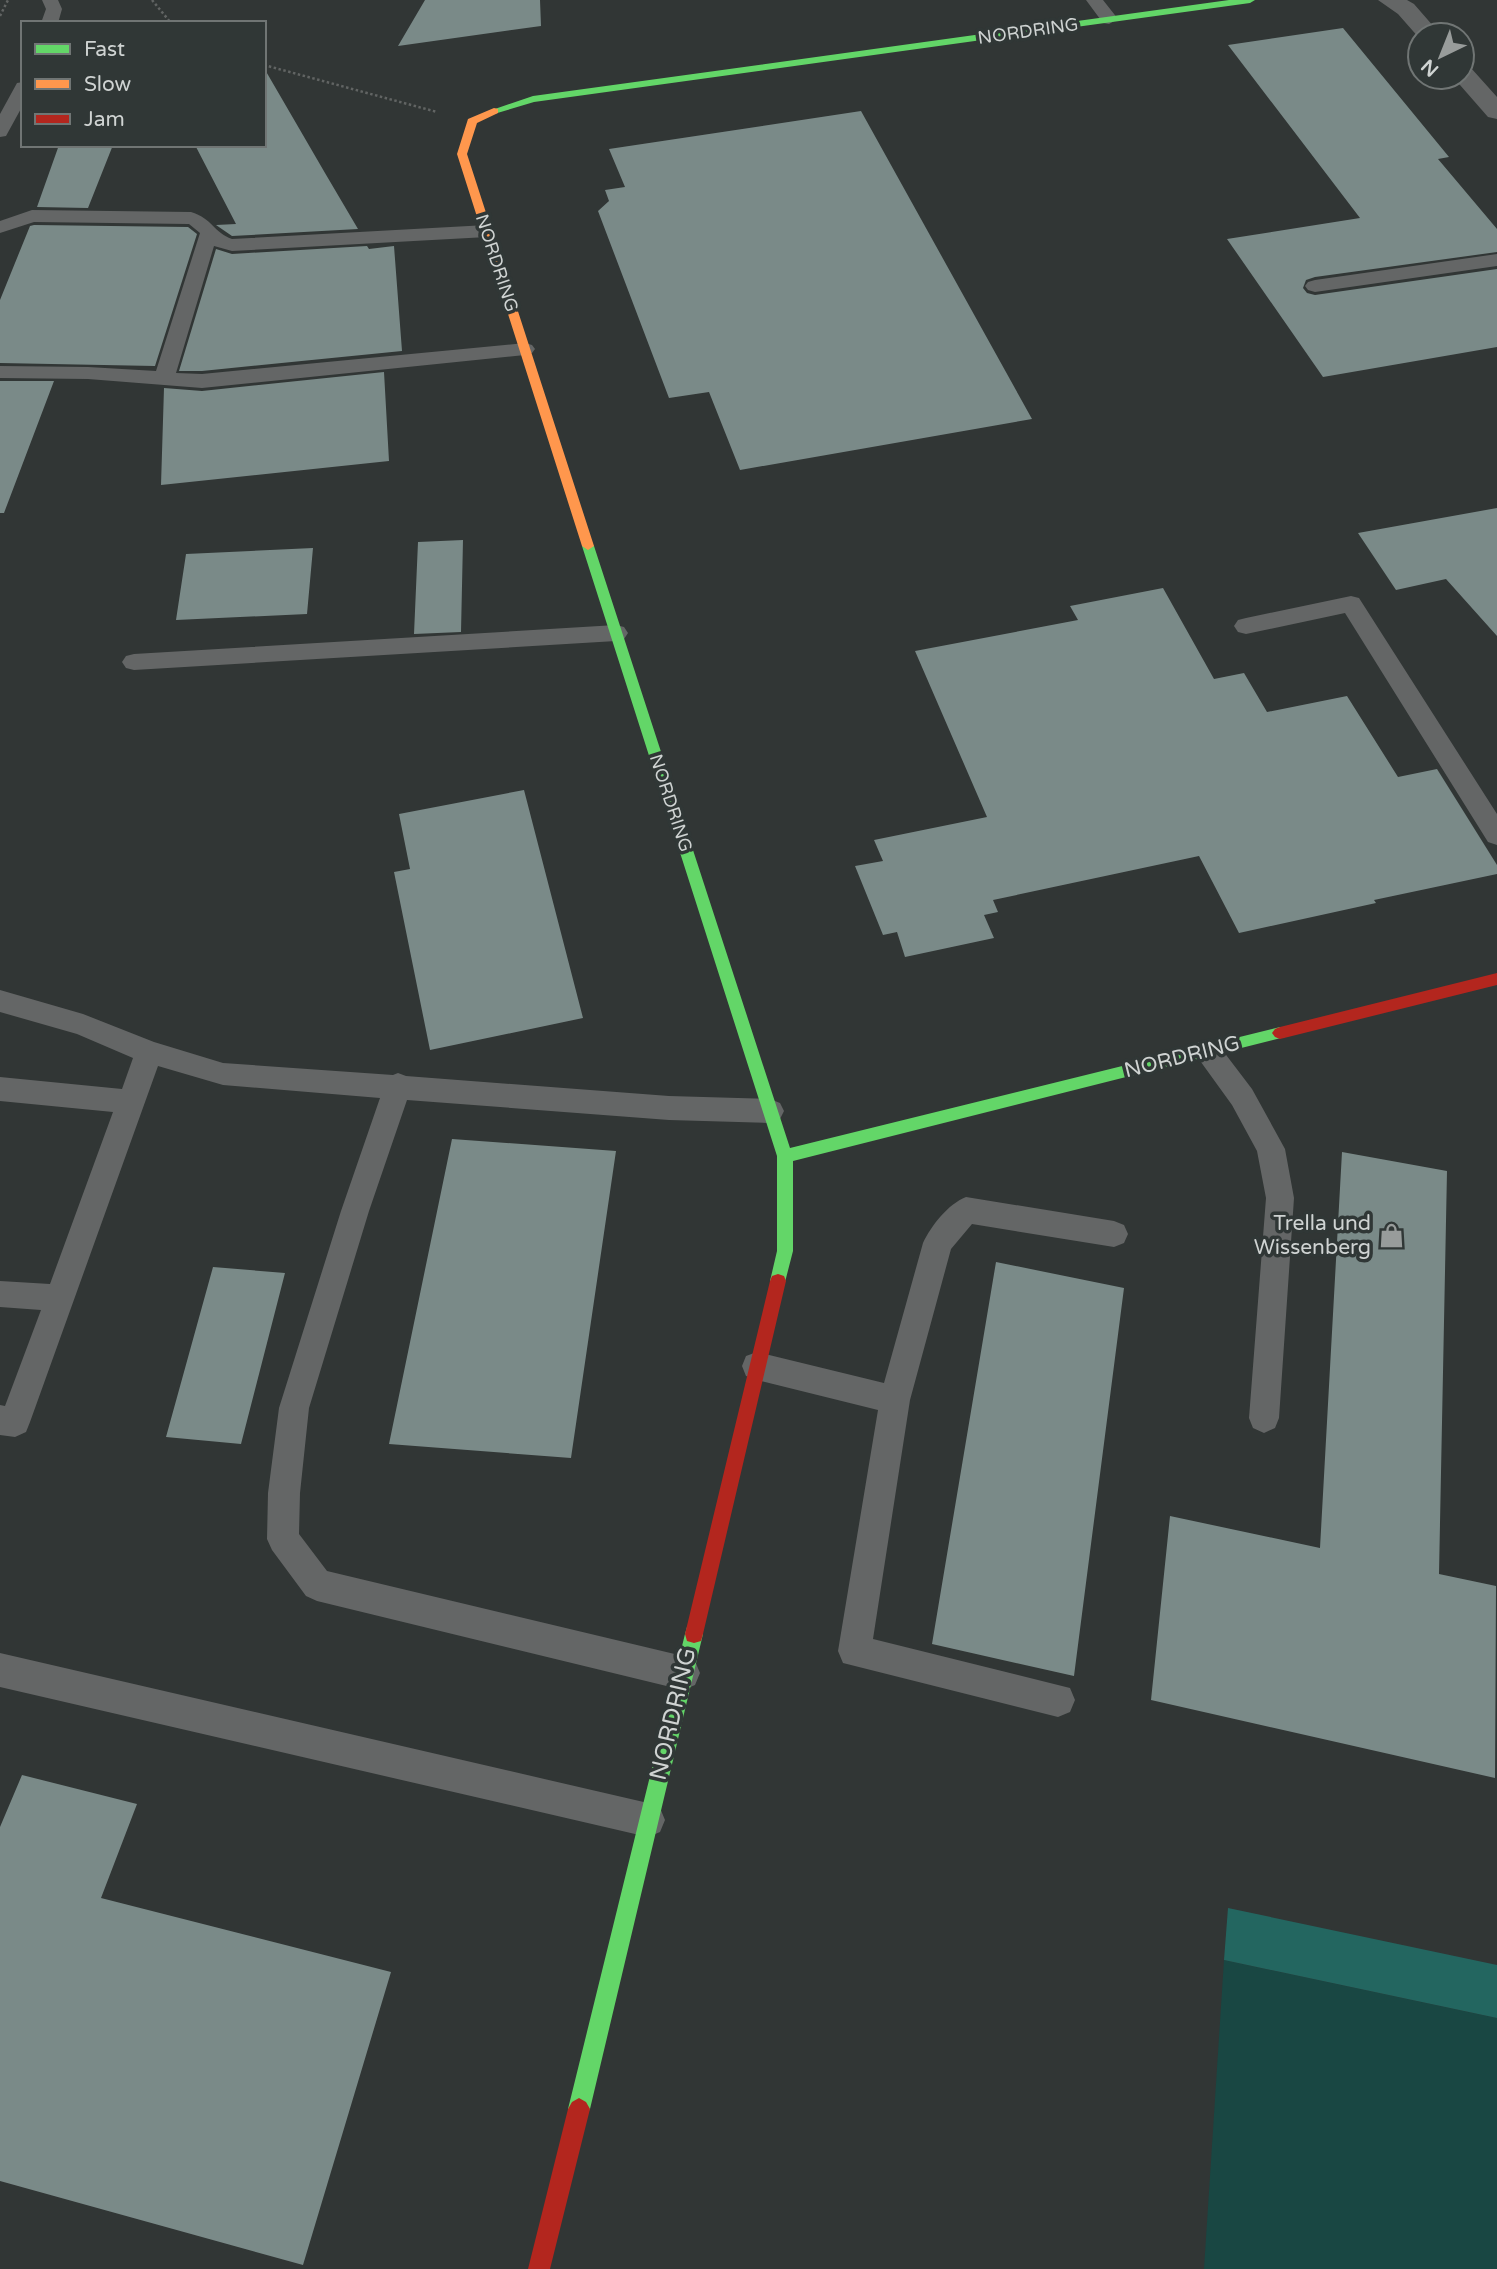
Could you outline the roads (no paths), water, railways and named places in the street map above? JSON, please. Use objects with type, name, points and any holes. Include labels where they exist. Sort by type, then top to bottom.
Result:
[{"type":"street","name":"NORDRING","points":[[539,2269],[785,1251],[785,1156],[462,153],[472,121],[503,106],[533,99],[1250,0]]},
{"type":"street","points":[[1390,0],[1406,9],[1417,21]]},
{"type":"street","points":[[1476,89],[1497,112]]},
{"type":"street","name":"NORDRING","points":[[785,1156],[1497,979]]},
{"type":"lane","points":[[50,0],[54,9],[50,21]]},
{"type":"lane","points":[[1094,0],[1109,19]]},
{"type":"lane","points":[[0,132],[21,91]]},
{"type":"lane","points":[[0,227],[32,216],[179,217],[200,221],[208,235],[218,242],[232,245],[487,230]]},
{"type":"lane","points":[[164,380],[208,235]]},
{"type":"lane","points":[[1315,286],[1497,260]]},
{"type":"lane","points":[[0,372],[202,381],[525,349]]},
{"type":"lane","points":[[1246,626],[1351,604],[1497,835]]},
{"type":"lane","points":[[134,662],[616,633]]},
{"type":"lane","points":[[0,1001],[83,1024],[149,1052],[223,1074],[398,1085],[669,1108],[770,1111]]},
{"type":"lane","points":[[1206,1051],[1242,1097],[1271,1149],[1280,1198],[1264,1418]]},
{"type":"lane","points":[[0,1420],[15,1422],[149,1052]]},
{"type":"lane","points":[[398,1085],[355,1211],[294,1408],[284,1493],[284,1539],[317,1585],[683,1673]]},
{"type":"lane","points":[[0,1089],[131,1102]]},
{"type":"lane","points":[[1058,1700],[855,1651],[895,1400],[939,1243],[966,1210],[1114,1234]]},
{"type":"lane","points":[[0,1294],[60,1298]]},
{"type":"lane","points":[[757,1366],[895,1400]]},
{"type":"lane","points":[[0,1670],[648,1820]]},
{"type":"place","name":"Trella und Wissenberg","points":[[1391,1235]]}]
